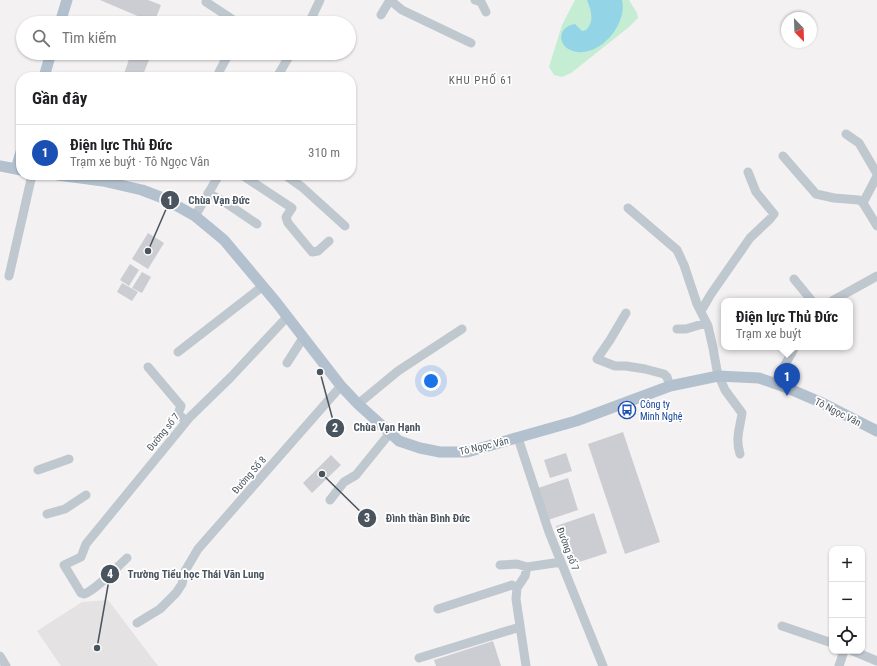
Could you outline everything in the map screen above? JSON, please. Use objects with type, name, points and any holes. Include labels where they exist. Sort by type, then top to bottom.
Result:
[{"type":"main road","points":[[62,16],[67,0]]},
{"type":"main road","points":[[45,72],[49,60]]},
{"type":"main road","points":[[0,166],[16,169]]},
{"type":"main road","name":"Tô Ngọc Vân","points":[[96,180],[142,190],[163,198],[195,216],[224,240],[341,386],[358,404],[399,441],[420,448],[440,452],[467,452],[576,421],[670,386],[718,376],[759,378],[820,402],[877,431]]},
{"type":"street","points":[[313,16],[320,0]]},
{"type":"street","points":[[381,15],[390,0],[402,10],[471,42]]},
{"type":"street","points":[[475,0],[481,2],[486,12]]},
{"type":"street","points":[[206,2],[227,16]]},
{"type":"street","points":[[219,72],[225,60]]},
{"type":"street","points":[[280,72],[287,60]]},
{"type":"street","points":[[846,134],[859,143],[877,176],[863,203]]},
{"type":"street","points":[[783,156],[816,194],[834,198],[859,200],[863,203],[877,226]]},
{"type":"street","points":[[701,311],[750,238],[774,214],[756,192],[748,172]]},
{"type":"street","points":[[9,276],[31,180]]},
{"type":"street","points":[[195,216],[213,180]]},
{"type":"street","points":[[250,180],[292,208],[286,217],[288,223],[312,252],[318,251],[329,241]]},
{"type":"street","points":[[292,180],[302,187],[345,226]]},
{"type":"street","points":[[208,193],[257,224]]},
{"type":"street","points":[[628,208],[677,250],[684,265],[706,323],[713,348],[718,376],[742,413],[738,430],[738,447],[740,454]]},
{"type":"street","points":[[837,298],[877,276]]},
{"type":"street","points":[[794,279],[810,298]]},
{"type":"street","points":[[178,352],[262,286]]},
{"type":"street","points":[[626,314],[597,359],[615,366],[645,369],[664,374],[667,377],[670,386]]},
{"type":"street","name":"Đường số 7","points":[[127,558],[86,594],[81,593],[64,565],[81,557],[86,544],[186,422],[287,318]]},
{"type":"street","points":[[677,329],[686,329],[706,323]]},
{"type":"street","points":[[358,404],[398,371],[462,329]]},
{"type":"street","points":[[287,363],[303,338]]},
{"type":"street","points":[[774,384],[793,350]]},
{"type":"street","points":[[148,367],[181,406],[178,414],[186,422]]},
{"type":"street","name":"Đường Số 8","points":[[137,623],[160,609],[176,593],[182,584],[185,571],[198,550],[341,386]]},
{"type":"street","points":[[330,500],[344,482],[356,475],[390,433]]},
{"type":"street","name":"Đường số 7","points":[[518,438],[549,532],[602,666]]},
{"type":"street","points":[[38,470],[69,459]]},
{"type":"street","points":[[47,514],[65,509],[86,495]]},
{"type":"street","points":[[500,565],[517,564],[527,567],[561,562]]},
{"type":"street","points":[[526,666],[516,600],[517,588],[525,576],[527,567]]},
{"type":"street","points":[[438,609],[512,585],[517,588]]},
{"type":"street","points":[[419,658],[520,626]]},
{"type":"street","points":[[782,626],[829,642]]},
{"type":"street","points":[[839,666],[843,654]]},
{"type":"street","points":[[860,654],[877,661],[870,666]]},
{"type":"shaded area","points":[[108,600],[158,666],[61,666],[37,631],[82,602]]},
{"type":"green space","points":[[575,0],[629,0],[637,13],[638,18],[629,27],[571,73],[562,77],[554,75],[549,67],[562,25]]},
{"type":"water","points":[[587,0],[622,0],[623,9],[621,19],[610,38],[602,45],[592,50],[583,52],[573,51],[564,46],[561,37],[562,33],[569,26],[575,24],[582,31],[589,27],[591,23],[591,16]]},
{"type":"building","points":[[100,0],[148,0],[161,5],[157,16],[138,16]]},
{"type":"building","points":[[129,60],[149,60],[144,72],[125,72]]},
{"type":"building","points":[[148,233],[164,243],[148,269],[132,259]]},
{"type":"building","points":[[130,264],[139,270],[129,286],[120,280]]},
{"type":"building","points":[[142,272],[151,277],[142,293],[132,288]]},
{"type":"building","points":[[122,283],[138,292],[132,301],[117,292]]},
{"type":"building","points":[[623,432],[660,542],[625,554],[588,444]]},
{"type":"building","points":[[566,453],[572,471],[550,478],[544,460]]},
{"type":"building","points":[[331,455],[341,465],[312,493],[303,483]]},
{"type":"building","points":[[568,478],[578,510],[548,520],[538,488]]},
{"type":"building","points":[[594,513],[607,553],[570,565],[556,526]]},
{"type":"building","points":[[493,641],[501,666],[436,666],[434,660]]},
{"type":"place","name":"Chùa Vạn Đức","points":[[148,251]]},
{"type":"place","name":"Chùa Vạn Hạnh","points":[[320,372]]},
{"type":"place","name":"Điện lực Thủ Đức","points":[[787,396]]},
{"type":"place","name":"Công ty Minh Nghệ","points":[[627,410]]},
{"type":"place","name":"Đình thần Bình Đức","points":[[322,474]]},
{"type":"place","name":"Trường Tiểu học Thái Văn Lung","points":[[97,648]]},
{"type":"district","name":"KHU PHỐ 61","points":[[481,80]]}]
